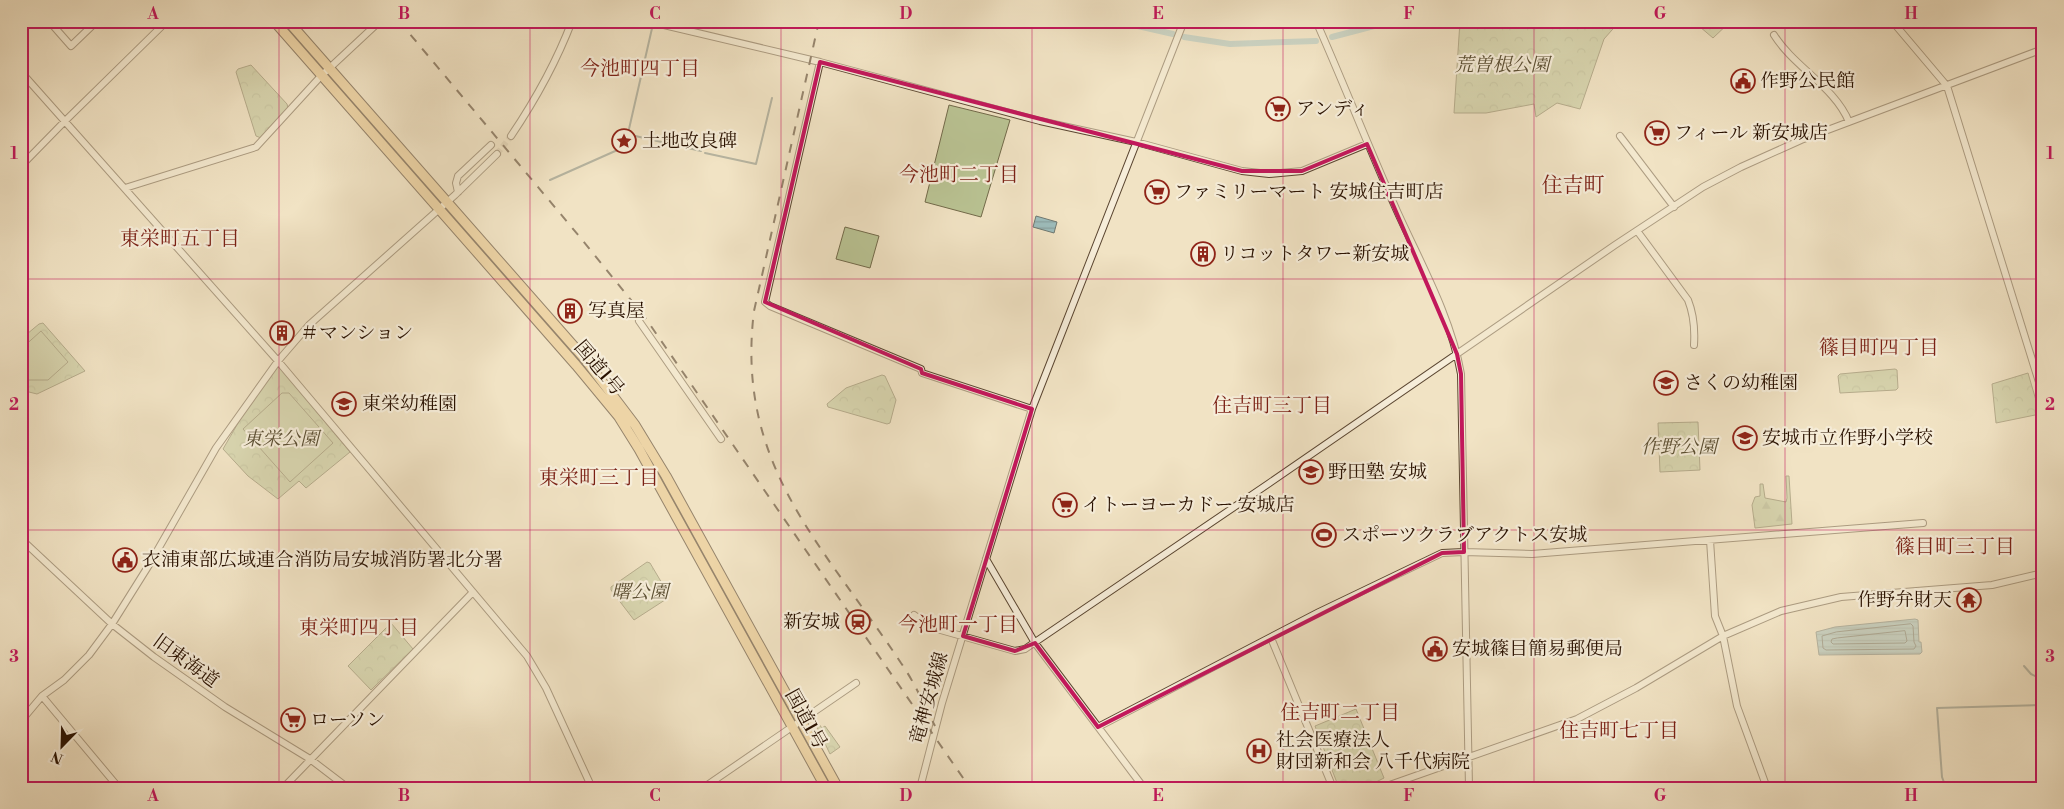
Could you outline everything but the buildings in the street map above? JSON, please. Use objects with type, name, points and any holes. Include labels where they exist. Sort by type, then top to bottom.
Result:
[{"type":"highway","name":"国道1号","points":[[274,21],[576,365],[619,418],[639,449],[686,532],[826,788]]},
{"type":"highway","name":"国道1号","points":[[288,21],[584,360],[635,425],[666,476],[838,788]]},
{"type":"street","points":[[48,21],[71,46],[97,21]]},
{"type":"street","points":[[21,166],[167,21]]},
{"type":"street","points":[[125,188],[256,147],[321,76],[380,21]]},
{"type":"street","points":[[511,136],[545,82],[557,59],[572,21]]},
{"type":"street","points":[[647,21],[820,62],[1040,122],[1136,142],[1242,171],[1269,174],[1302,171],[1367,144]]},
{"type":"street","name":"竜神安城線","points":[[920,788],[977,588],[1032,409],[1057,341],[1184,21]]},
{"type":"street","points":[[1316,21],[1367,144],[1424,268],[1458,354],[1461,374],[1470,758],[1469,788]]},
{"type":"street","points":[[1892,21],[1947,86],[2043,395]]},
{"type":"street","points":[[1774,35],[1795,60],[1844,110],[1849,122]]},
{"type":"street","points":[[914,615],[930,627],[1015,651],[1035,643],[1615,245],[1638,232],[1703,187],[1741,167],[1801,140],[2043,49]]},
{"type":"street","points":[[820,62],[765,302],[770,306],[921,369],[922,374],[1032,409]]},
{"type":"street","points":[[21,72],[278,361],[526,656],[546,688],[592,788]]},
{"type":"street","points":[[1620,136],[1674,207]]},
{"type":"street","points":[[458,192],[456,183],[458,176],[491,144]]},
{"type":"street","points":[[21,721],[42,696],[64,680],[89,655],[112,624],[149,565],[216,448],[278,361],[309,325],[440,209],[497,154]]},
{"type":"street","points":[[1638,232],[1688,300],[1695,324],[1694,345]]},
{"type":"street","points":[[639,321],[722,439]]},
{"type":"street","points":[[1098,727],[1319,612],[1442,553],[1532,554],[1923,522]]},
{"type":"street","name":"旧東海道","points":[[21,539],[112,624],[186,681],[310,759],[348,788]]},
{"type":"street","points":[[1710,540],[1714,610],[1723,636],[1737,706],[1767,788]]},
{"type":"street","points":[[986,559],[1035,643],[1144,788]]},
{"type":"street","points":[[1381,788],[1577,719],[1636,688],[1723,636],[1781,611],[1825,600],[1857,595],[1992,585],[2043,573]]},
{"type":"street","points":[[282,788],[473,592]]},
{"type":"street","points":[[1271,638],[1333,788]]},
{"type":"street","points":[[704,788],[856,683]]},
{"type":"street","points":[[42,696],[119,788]]},
{"type":"highlighted area","points":[[820,62],[1242,171],[1302,171],[1367,144],[1457,354],[1461,374],[1464,552],[1442,553],[1098,727],[1035,643],[1015,651],[963,636],[1032,409],[922,373],[921,369],[765,302]]},
{"type":"green space","name":"荒曽根公園","points":[[1460,21],[1620,21],[1604,39],[1580,109],[1557,103],[1536,117],[1534,104],[1486,113],[1454,113]]},
{"type":"green space","points":[[1693,21],[1731,21],[1713,38]]},
{"type":"green space","points":[[251,65],[287,104],[288,108],[261,138],[256,136],[236,72],[238,69]]},
{"type":"green space","points":[[949,105],[1010,120],[981,217],[925,202]]},
{"type":"green space","points":[[845,227],[879,236],[870,268],[836,259]]},
{"type":"green space","points":[[43,323],[85,371],[37,394],[21,390],[21,339],[39,324]]},
{"type":"green space","points":[[41,331],[68,362],[48,380],[27,380],[21,373],[21,349]]},
{"type":"green space","name":"東栄公園","points":[[278,365],[350,452],[306,488],[299,481],[278,499],[248,476],[223,449],[248,406]]},
{"type":"green space","points":[[1897,370],[1898,388],[1896,390],[1840,393],[1838,376],[1840,374]]},
{"type":"green space","points":[[2028,373],[2040,414],[1996,423],[1992,384]]},
{"type":"green space","points":[[882,375],[885,376],[896,400],[890,423],[887,424],[828,407],[827,404],[846,388]]},
{"type":"green space","points":[[282,393],[289,393],[333,443],[290,482],[243,429]]},
{"type":"green space","name":"作野公園","points":[[1698,422],[1700,470],[1660,472],[1658,423]]},
{"type":"green space","points":[[1786,476],[1789,476],[1792,524],[1755,528],[1752,505],[1755,497],[1760,496],[1760,484],[1763,484],[1765,498],[1786,502]]},
{"type":"green space","name":"曙公園","points":[[647,562],[650,563],[669,595],[668,598],[634,620],[611,590],[611,587]]},
{"type":"green space","points":[[391,623],[413,649],[371,690],[348,666]]},
{"type":"green space","points":[[1356,709],[1384,778],[1364,788],[1339,788],[1315,726]]},
{"type":"green space","points":[[818,723],[822,728],[825,726],[840,747],[830,754],[817,727]]},
{"type":"water","points":[[1036,216],[1057,222],[1054,233],[1033,227]]},
{"type":"water","points":[[1918,620],[1919,642],[1921,642],[1922,652],[1920,654],[1819,655],[1816,632],[1835,627]]},
{"type":"waterway","points":[[1116,21],[1173,34]]},
{"type":"waterway","points":[[1332,37],[1393,21]]},
{"type":"waterway","points":[[629,129],[653,24]]},
{"type":"waterway","points":[[1184,37],[1230,44],[1316,41]]},
{"type":"waterway","points":[[705,153],[756,164],[772,98]]},
{"type":"waterway","points":[[628,145],[631,135],[701,151]]},
{"type":"waterway","points":[[550,180],[622,148]]},
{"type":"waterway","points":[[2024,666],[2031,674],[2043,680]]},
{"type":"waterway","points":[[1946,788],[1942,777],[1937,708],[2043,705]]},
{"type":"tunnel","points":[[497,154],[511,136]]},
{"type":"railway","points":[[399,21],[644,316],[970,788]]},
{"type":"railway","points":[[819,21],[754,311],[752,366],[758,414],[772,459],[791,501],[842,580],[872,620],[906,671],[935,726]]},
{"type":"place","name":"作野公民館","points":[[1743,81]]},
{"type":"place","name":"アンディ","points":[[1278,109]]},
{"type":"place","name":"フィール 新安城店","points":[[1657,133]]},
{"type":"place","name":"土地改良碑","points":[[624,141]]},
{"type":"place","name":"ファミリーマート 安城住吉町店","points":[[1157,192]]},
{"type":"place","name":"リコットタワー新安城","points":[[1203,254]]},
{"type":"place","name":"写真屋","points":[[570,311]]},
{"type":"place","name":"＃マンション","points":[[282,333]]},
{"type":"place","name":"さくの幼稚園","points":[[1666,383]]},
{"type":"place","name":"東栄幼稚園","points":[[344,404]]},
{"type":"place","name":"安城市立作野小学校","points":[[1745,438]]},
{"type":"place","name":"野田塾 安城","points":[[1311,472]]},
{"type":"place","name":"イトーヨーカドー 安城店","points":[[1065,505]]},
{"type":"place","name":"スポーツクラブアクトス安城","points":[[1324,535]]},
{"type":"place","name":"衣浦東部広域連合消防局安城消防署北分署","points":[[125,560]]},
{"type":"place","name":"作野弁財天","points":[[1969,600]]},
{"type":"place","name":"新安城","points":[[858,622]]},
{"type":"place","name":"安城篠目簡易郵便局","points":[[1435,649]]},
{"type":"place","name":"ローソン","points":[[293,720]]},
{"type":"place","name":"社会医療法人 財団新和会 八千代病院","points":[[1259,751]]},
{"type":"district","name":"今池町四丁目","points":[[640,69]]},
{"type":"district","name":"今池町二丁目","points":[[959,175]]},
{"type":"district","name":"住吉町","points":[[1573,186]]},
{"type":"district","name":"東栄町五丁目","points":[[180,239]]},
{"type":"district","name":"篠目町四丁目","points":[[1879,348]]},
{"type":"district","name":"住吉町三丁目","points":[[1272,406]]},
{"type":"district","name":"東栄町三丁目","points":[[599,478]]},
{"type":"district","name":"篠目町三丁目","points":[[1955,547]]},
{"type":"district","name":"今池町一丁目","points":[[958,625]]},
{"type":"district","name":"東栄町四丁目","points":[[359,628]]},
{"type":"district","name":"住吉町二丁目","points":[[1340,713]]},
{"type":"district","name":"住吉町七丁目","points":[[1619,731]]}]
